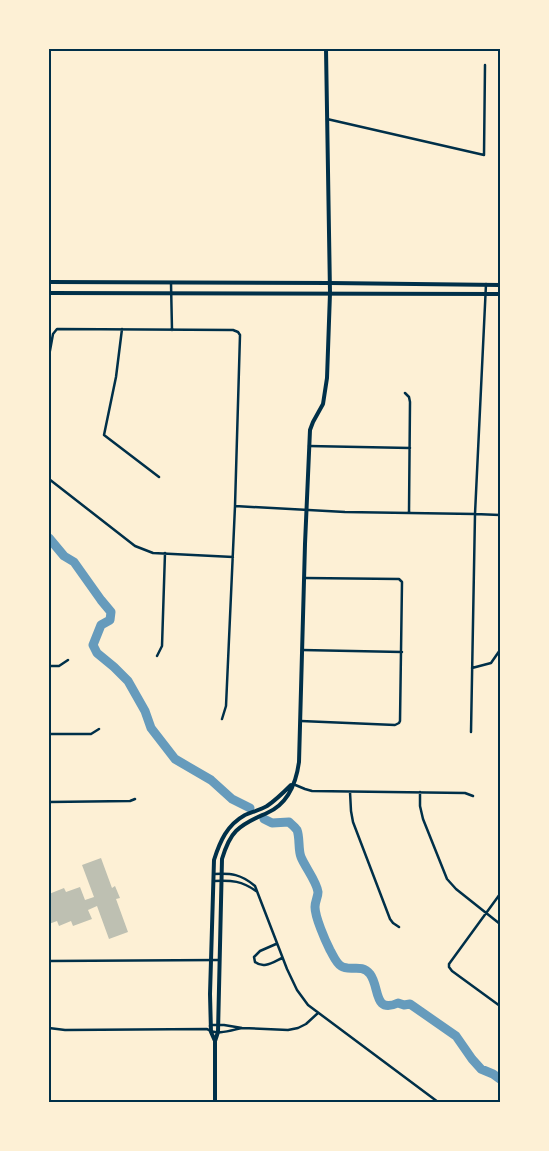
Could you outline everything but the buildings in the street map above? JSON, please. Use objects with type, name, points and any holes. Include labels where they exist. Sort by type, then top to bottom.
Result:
[{"type":"street","points":[[214,1102],[215,1041],[218,1032],[222,859],[226,848],[237,830],[278,807],[288,797],[297,774],[299,762],[310,430],[325,398],[327,378],[330,283],[326,49]]},
{"type":"street","points":[[327,119],[484,155],[484,65]]},
{"type":"street","points":[[49,282],[500,285]]},
{"type":"street","points":[[171,282],[172,330]]},
{"type":"street","points":[[471,732],[475,514],[486,284]]},
{"type":"street","points":[[49,293],[500,294]]},
{"type":"street","points":[[49,356],[53,334],[56,329],[233,330],[240,334],[233,557],[226,706],[222,719]]},
{"type":"street","points":[[122,329],[116,377],[104,435],[159,477]]},
{"type":"street","points":[[405,393],[409,397],[410,402],[409,513]]},
{"type":"street","points":[[309,446],[410,448]]},
{"type":"street","points":[[49,479],[135,546],[153,553],[233,557]]},
{"type":"street","points":[[235,506],[345,512],[500,515]]},
{"type":"street","points":[[156,656],[162,646],[165,553]]},
{"type":"street","points":[[300,721],[395,725],[399,723],[402,652],[402,582],[399,578],[304,578]]},
{"type":"street","points":[[302,650],[402,652]]},
{"type":"street","points":[[472,668],[490,663],[500,650]]},
{"type":"street","points":[[49,666],[59,666],[68,660]]},
{"type":"street","points":[[49,734],[91,734],[99,729]]},
{"type":"street","points":[[293,784],[312,791],[465,793],[473,796]]},
{"type":"street","points":[[209,1030],[211,1025],[214,860],[218,846],[230,827],[245,815],[266,806],[293,784]]},
{"type":"street","points":[[350,792],[353,822],[390,919],[393,924],[399,927]]},
{"type":"street","points":[[420,792],[420,806],[423,819],[447,879],[456,889],[500,924]]},
{"type":"street","points":[[49,802],[130,802],[135,799]]},
{"type":"street","points":[[214,874],[241,876],[255,886],[276,944],[291,979],[304,1002],[312,1010],[438,1102]]},
{"type":"street","points":[[213,881],[239,882],[257,892]]},
{"type":"street","points":[[500,894],[449,962],[449,967],[452,971],[500,1006]]},
{"type":"street","points":[[276,944],[260,951],[254,957],[255,962],[259,965],[270,964],[282,958]]},
{"type":"street","points":[[49,961],[220,960]]},
{"type":"street","points":[[211,1025],[288,1030],[306,1024],[318,1013]]},
{"type":"street","points":[[49,1028],[65,1030],[209,1030],[224,1032],[242,1028]]},
{"type":"street","points":[[209,1030],[215,1041]]},
{"type":"street","points":[[262,1102],[302,1102]]},
{"type":"waterway","points":[[49,538],[64,556],[74,562],[111,612],[110,620],[101,625],[93,645],[97,653],[128,681],[145,711],[151,728],[175,759],[211,780],[232,799],[250,808]]},
{"type":"waterway","points":[[264,819],[272,823],[289,822],[297,830],[301,857],[317,888],[318,894],[315,903],[317,917],[330,950],[338,963],[344,968],[359,968],[367,971],[373,979],[378,998],[384,1005],[410,1004],[456,1036],[481,1069],[500,1079]]}]
